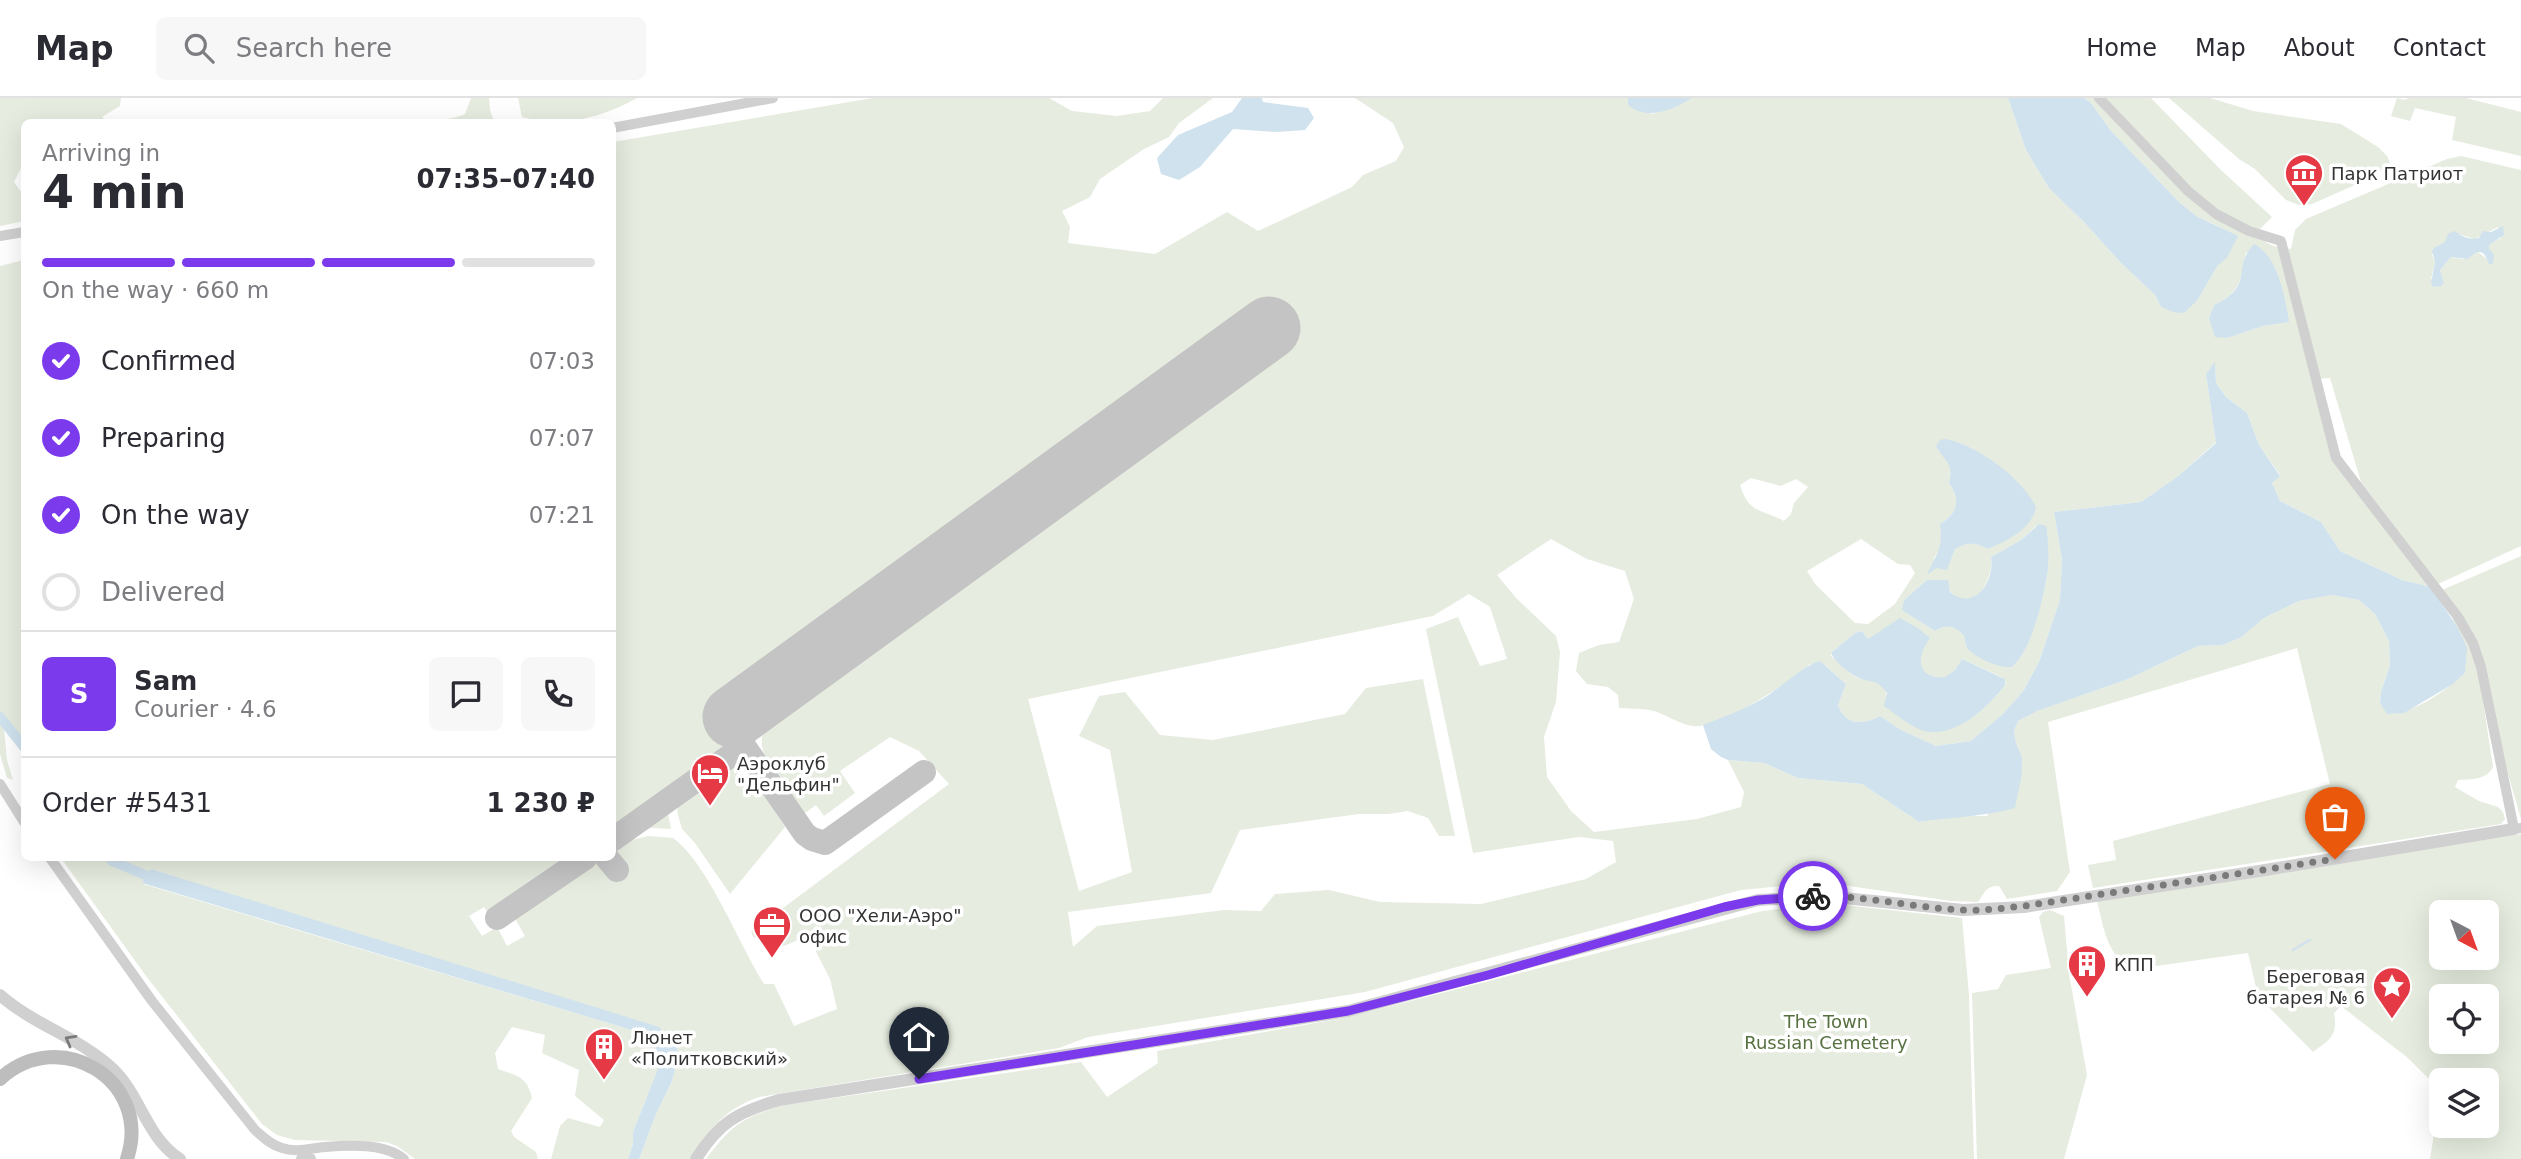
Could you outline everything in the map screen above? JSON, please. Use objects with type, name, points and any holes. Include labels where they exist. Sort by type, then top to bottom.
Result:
[{"type":"main road","points":[[0,1079],[21,1064],[41,1057],[72,1058],[95,1068],[113,1083],[129,1112],[131,1131],[127,1159]]},
{"type":"street","points":[[616,127],[773,98]]},
{"type":"street","points":[[696,1159],[707,1141],[733,1116],[779,1100],[1348,1011],[1758,900],[1824,896],[1985,910],[2259,871],[2517,829],[2481,667],[2473,643],[2458,617],[2336,458],[2281,241],[2249,231],[2216,214],[2188,191],[2099,98]]},
{"type":"street","points":[[0,236],[21,232]]},
{"type":"street","points":[[0,783],[21,817]]},
{"type":"street","points":[[52,861],[152,1001],[245,1120],[267,1141],[282,1148],[297,1150],[349,1146],[378,1149],[396,1153],[404,1159]]},
{"type":"street","points":[[0,995],[34,1020],[107,1064],[126,1084],[164,1147],[180,1159]]},
{"type":"street","points":[[302,1159],[310,1159]]},
{"type":"green space","points":[[0,98],[121,98],[120,106],[102,117],[104,119],[21,119],[21,168],[14,182],[21,192],[21,222],[0,226]]},
{"type":"green space","points":[[471,98],[489,98],[493,119],[446,119],[465,114]]},
{"type":"green space","points":[[518,98],[637,98],[610,111],[581,119],[522,117]]},
{"type":"green space","points":[[873,98],[1049,98],[1072,111],[1117,116],[1150,111],[1163,98],[1213,98],[1179,123],[1169,137],[1144,149],[1100,179],[1090,197],[1062,211],[1070,227],[1068,243],[1155,254],[1227,212],[1258,231],[1352,187],[1363,175],[1396,161],[1404,147],[1393,123],[1355,98],[1628,98],[1628,105],[1653,114],[1692,98],[2008,98],[2026,150],[2049,188],[2155,295],[2161,307],[2184,313],[2197,301],[2218,265],[2227,257],[2220,227],[2196,216],[2179,202],[2111,131],[2091,103],[2084,98],[2151,98],[2220,169],[2272,217],[2259,230],[2267,243],[2291,249],[2295,230],[2306,219],[2447,159],[2461,156],[2521,170],[2521,546],[2438,584],[2361,482],[2330,378],[2318,379],[2334,459],[2431,587],[2402,580],[2340,551],[2321,522],[2280,501],[2272,483],[2280,475],[2259,445],[2247,413],[2226,397],[2216,383],[2215,363],[2206,374],[2216,442],[2177,477],[2141,502],[2054,512],[2062,560],[2060,600],[2039,662],[2024,690],[2003,714],[1971,741],[1936,746],[1901,730],[1880,716],[1862,722],[1850,720],[1838,705],[1846,684],[1825,665],[1810,664],[1754,703],[1719,721],[1704,725],[1688,725],[1643,709],[1619,708],[1618,695],[1608,687],[1587,684],[1576,671],[1579,653],[1599,645],[1619,642],[1634,599],[1625,571],[1587,559],[1551,539],[1497,575],[1516,598],[1556,636],[1560,652],[1556,702],[1544,737],[1547,777],[1571,811],[1594,832],[1697,819],[1741,807],[1744,792],[1728,760],[1764,763],[1798,778],[1862,784],[1919,822],[1954,816],[1987,816],[2022,757],[2014,731],[2018,721],[2036,711],[2128,679],[2198,646],[2222,645],[2240,638],[2264,618],[2299,601],[2332,595],[2359,600],[2375,614],[2389,641],[2390,665],[2380,703],[2388,714],[2429,700],[2465,673],[2452,616],[2471,644],[2493,767],[2483,777],[2458,780],[2455,787],[2479,801],[2498,807],[2505,819],[2501,824],[2093,888],[2088,865],[2116,860],[2113,841],[2330,784],[2297,648],[2048,722],[2070,872],[2057,891],[2007,899],[1999,886],[1995,886],[1986,890],[1978,902],[1951,901],[1822,882],[1741,890],[1365,992],[1088,1037],[1059,1048],[759,1097],[727,1114],[703,1139],[689,1159],[639,1159],[672,1081],[679,1054],[670,1036],[151,869],[143,884],[635,1031],[648,1039],[660,1054],[659,1066],[633,1132],[633,1144],[628,1159],[551,1159],[560,1126],[568,1118],[600,1127],[604,1120],[575,1096],[579,1070],[542,1053],[545,1035],[512,1027],[495,1053],[498,1069],[520,1078],[530,1091],[532,1098],[511,1131],[514,1137],[536,1152],[538,1159],[415,1159],[397,1146],[386,1142],[295,1140],[277,1135],[262,1124],[146,976],[63,861],[572,861],[490,916],[484,907],[469,916],[482,936],[497,927],[507,946],[525,936],[514,917],[518,905],[585,861],[616,861],[616,844],[648,836],[673,838],[686,850],[710,885],[764,984],[774,984],[794,1026],[837,1009],[830,979],[808,936],[774,950],[767,933],[754,938],[751,932],[949,784],[919,751],[890,737],[840,771],[855,793],[824,816],[816,805],[805,813],[783,789],[770,767],[762,746],[764,731],[770,722],[1295,339],[1267,300],[704,711],[732,750],[670,797],[616,833],[616,141]],"holes":[[[2498,227],[2501,238],[2489,244],[2487,259],[2478,252],[2463,259],[2451,257],[2440,270],[2444,283],[2431,279],[2435,262],[2432,255],[2438,246],[2458,234],[2475,239]],[[2246,252],[2289,322],[2263,326],[2227,338],[2209,318],[2214,305],[2235,290],[2243,270]],[[1957,442],[1973,449],[2009,538],[1988,549],[1972,544],[1955,549],[1947,569],[1936,568],[1934,558],[1942,545],[1940,524],[1954,511],[1956,501],[1949,483],[1949,465],[1938,451]],[[1751,478],[1781,486],[1796,479],[1808,487],[1794,503],[1791,514],[1784,521],[1751,506],[1740,485]],[[2036,526],[2047,530],[2048,569],[2031,635],[2026,648],[2012,667],[1988,660],[1967,649],[1964,636],[1954,628],[1943,627],[1935,631],[1903,610],[1904,600],[1927,580],[1943,580],[1955,596],[1965,599],[1979,594],[1988,580],[1991,557],[2021,540]],[[1861,539],[1898,564],[1910,565],[1915,573],[1895,604],[1868,624],[1855,623],[1816,585],[1807,571]],[[1469,594],[1490,607],[1507,659],[1480,666],[1458,617],[1426,629],[1473,853],[1579,837],[1613,841],[1616,862],[1586,879],[1481,904],[1380,902],[1329,890],[1275,894],[1261,911],[1224,910],[1097,926],[1073,947],[1068,912],[1211,893],[1240,830],[1359,814],[1408,811],[1428,818],[1439,836],[1455,836],[1423,679],[1366,688],[1345,714],[1213,740],[1160,735],[1125,692],[1099,696],[1079,736],[1110,750],[1132,872],[1079,891],[1028,699],[1433,616]],[[1862,631],[1868,639],[1929,637],[1921,659],[1921,665],[1928,674],[1945,677],[1955,670],[1962,659],[2002,677],[2005,685],[1975,715],[1956,726],[1936,732],[1887,699],[1881,684],[1855,676],[1831,656],[1831,653],[1855,633]]]},
{"type":"green space","points":[[2169,98],[2210,98],[2253,111],[2341,124],[2378,147],[2390,163],[2373,177],[2312,204],[2299,205],[2286,200],[2255,169],[2239,159]]},
{"type":"green space","points":[[2397,98],[2466,98],[2521,112],[2521,156],[2452,140],[2456,117],[2415,108],[2410,121],[2391,116]]},
{"type":"green space","points":[[21,261],[21,751],[4,729],[7,760],[13,780],[7,778],[0,754],[0,266]]},
{"type":"green space","points":[[2521,556],[2521,819],[2504,760],[2484,664],[2442,590]]},
{"type":"green space","points":[[734,762],[741,762],[745,767],[737,774],[747,787],[755,781],[785,827],[730,894],[695,843],[682,829],[677,811],[681,799]]},
{"type":"green space","points":[[669,807],[671,829],[652,828],[632,832]]},
{"type":"green space","points":[[2521,834],[2521,1159],[2430,1159],[2433,1138],[2499,1138],[2499,1068],[2429,1068],[2429,1079],[2408,1058],[2341,1006],[2334,1013],[2334,1032],[2313,1052],[2258,996],[2248,953],[2128,970],[2110,946],[2097,901]]},
{"type":"green space","name":"The Town Russian Cemetery","points":[[1826,903],[1962,918],[1969,995],[1974,1159],[706,1159],[737,1125],[754,1115],[779,1106],[1081,1062],[1107,1097],[1158,1063],[1157,1051],[1344,1018],[1762,911]]},
{"type":"green space","points":[[2050,910],[2064,916],[2069,974],[2087,1075],[2064,1159],[1977,1159],[1972,993],[1998,989],[2006,975],[2051,968],[2039,917]]},
{"type":"water","points":[[1242,98],[1262,98],[1263,102],[1308,108],[1314,118],[1305,130],[1277,132],[1233,129],[1200,167],[1179,180],[1161,174],[1157,158],[1178,135],[1232,112]]},
{"type":"water","points":[[1628,98],[1692,98],[1668,110],[1652,113],[1636,110],[1628,105]]},
{"type":"water","points":[[2008,98],[2084,98],[2091,103],[2111,131],[2179,202],[2196,216],[2238,236],[2227,258],[2218,265],[2197,301],[2184,313],[2161,307],[2155,295],[2049,188],[2026,150]]},
{"type":"water","points":[[2503,226],[2504,235],[2489,245],[2494,255],[2493,264],[2489,264],[2480,252],[2468,259],[2451,257],[2440,270],[2444,283],[2433,287],[2431,283],[2435,262],[2432,251],[2445,242],[2448,234],[2455,231],[2466,238],[2476,239],[2483,231],[2491,232]]},
{"type":"water","points":[[2254,244],[2275,267],[2289,322],[2263,326],[2227,338],[2215,337],[2209,318],[2214,305],[2235,290],[2247,253]]},
{"type":"water","points":[[2215,362],[2216,383],[2226,397],[2247,413],[2259,445],[2280,476],[2272,483],[2280,501],[2321,522],[2340,551],[2402,580],[2431,587],[2459,630],[2467,648],[2465,673],[2453,684],[2404,713],[2387,714],[2380,703],[2390,665],[2389,641],[2375,614],[2359,600],[2332,595],[2299,601],[2264,618],[2240,638],[2222,645],[2198,646],[2128,679],[2037,711],[2018,721],[2014,731],[2022,757],[2022,773],[2015,808],[2003,811],[1919,822],[1862,784],[1798,778],[1764,763],[1728,760],[1711,749],[1703,725],[1757,702],[1808,666],[1820,661],[1846,684],[1838,705],[1850,720],[1862,722],[1880,716],[1901,730],[1936,746],[1971,741],[2003,714],[2024,690],[2039,662],[2060,600],[2062,560],[2054,512],[2141,502],[2177,477],[2216,443],[2206,374]]},
{"type":"water","points":[[1945,439],[1970,448],[1997,464],[2021,485],[2036,507],[2034,515],[2024,528],[2010,538],[1988,549],[1968,544],[1955,549],[1947,570],[1936,568],[1927,575],[1940,546],[1940,524],[1951,515],[1956,506],[1955,495],[1949,483],[1949,466],[1936,446],[1940,440]]},
{"type":"water","points":[[2039,524],[2046,526],[2047,530],[2046,580],[2032,635],[2012,667],[1994,664],[1972,653],[1967,649],[1964,636],[1954,628],[1943,627],[1935,631],[1902,610],[1904,600],[1927,580],[1948,580],[1950,592],[1959,597],[1975,596],[1990,575],[1991,557],[2021,540]]},
{"type":"water","points":[[1900,618],[1930,638],[1921,659],[1921,665],[1928,674],[1945,677],[1955,670],[1962,659],[2005,679],[2005,685],[1979,712],[1957,727],[1933,732],[1921,730],[1907,722],[1884,706],[1887,693],[1883,688],[1850,673],[1831,653],[1855,633],[1862,631],[1868,639]]},
{"type":"water","points":[[151,869],[659,1027],[676,1044],[679,1054],[672,1081],[639,1159],[628,1159],[633,1144],[633,1132],[659,1066],[660,1054],[648,1039],[635,1031],[142,883]]},
{"type":"waterway","points":[[0,717],[21,743]]},
{"type":"waterway","points":[[112,861],[157,880]]},
{"type":"waterway","points":[[2293,950],[2310,940]]},
{"type":"taxiway","points":[[734,717],[734,727],[744,746],[805,834],[825,843],[924,772]]},
{"type":"taxiway","points":[[616,837],[744,746]]},
{"type":"taxiway","points":[[497,918],[581,861]]},
{"type":"taxiway","points":[[610,861],[617,870]]},
{"type":"runway","points":[[734,717],[1269,328]]},
{"type":"way so far","points":[[1813,896],[1985,910],[2335,859]]},
{"type":"place","name":"Парк Патриот","points":[[2304,207]]},
{"type":"place","name":"Аэроклуб \"Дельфин\"","points":[[710,807]]},
{"type":"place","name":"ООО \"Хели-Аэро\" офис","points":[[772,959]]},
{"type":"place","name":"КПП","points":[[2087,998]]},
{"type":"place","name":"Береговая батарея № 6","points":[[2392,1020]]},
{"type":"place","name":"Люнет «Политковский»","points":[[604,1081]]},
{"type":"route","points":[[919,1079],[1348,1011],[1488,975],[1724,907],[1758,900],[1813,896]]}]
